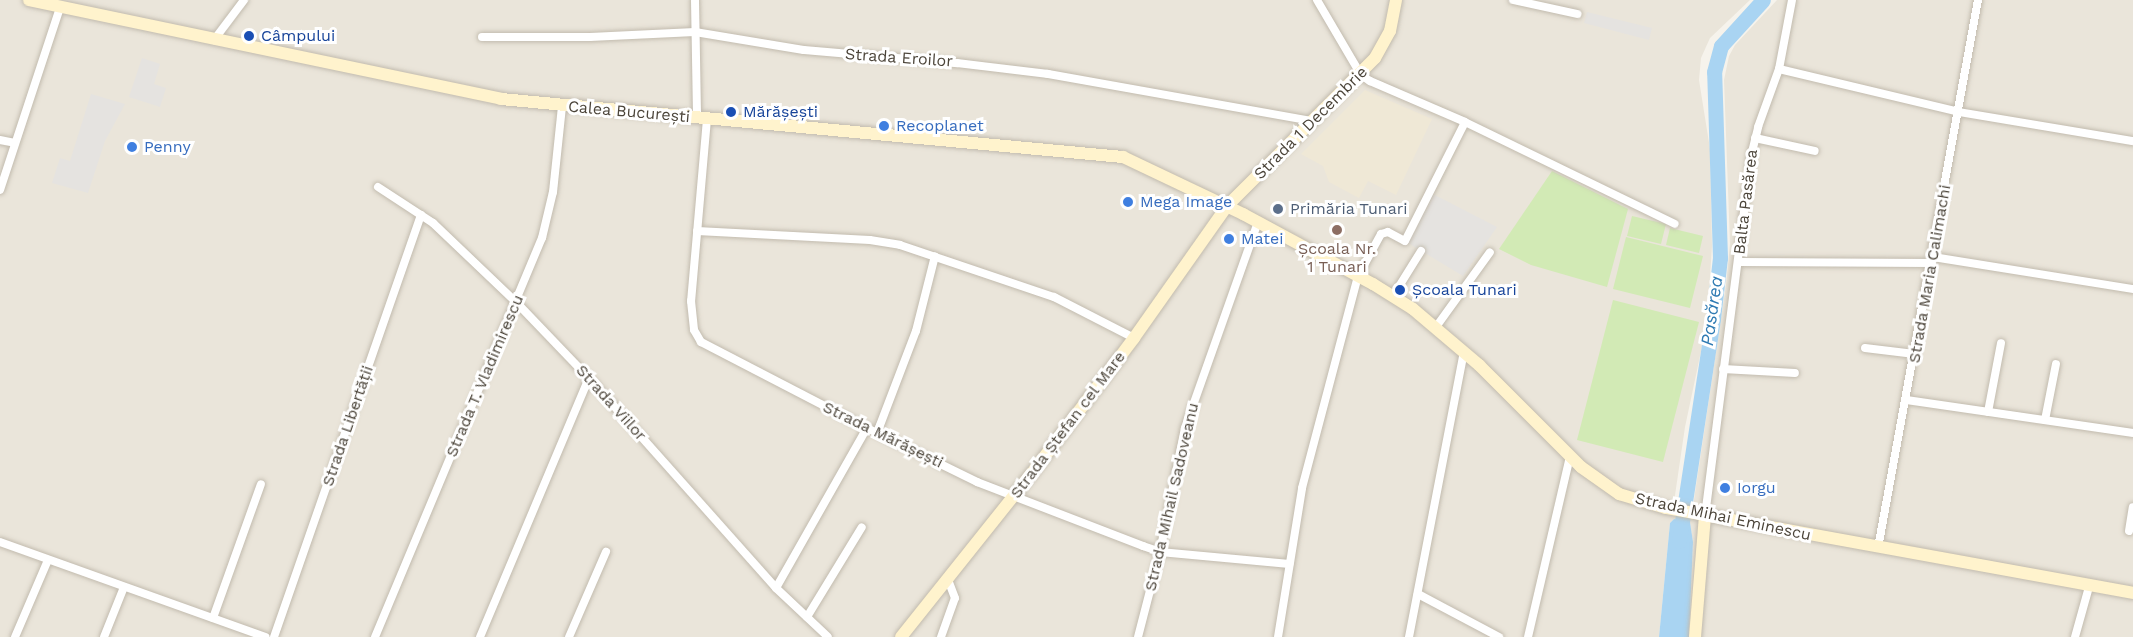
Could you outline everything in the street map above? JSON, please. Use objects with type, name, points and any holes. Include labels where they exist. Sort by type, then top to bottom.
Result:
[{"type":"main road","name":"Calea București","points":[[29,0],[60,7],[79,5],[214,40],[483,96],[562,107],[1116,156],[1137,163],[1227,206]]},
{"type":"main road","name":"Strada 1 Decembrie","points":[[1227,206],[1361,75],[1383,45],[1396,0]]},
{"type":"main road","name":"Strada Mihai Eminescu","points":[[1227,206],[1393,296],[1436,327],[1464,351],[1594,479],[1619,494],[1666,508],[1701,515],[2089,587],[2133,593]]},
{"type":"main road","name":"Strada Ștefan cel Mare","points":[[901,637],[1015,496],[1134,338],[1227,206]]},
{"type":"main road","points":[[1695,637],[1701,515]]},
{"type":"street","points":[[214,40],[244,0]]},
{"type":"street","name":"Strada Mărășești","points":[[695,0],[695,32],[702,119],[691,301],[694,330],[701,342],[977,482],[1160,552],[1289,564]]},
{"type":"street","points":[[1317,0],[1361,75],[1377,85],[1465,122],[1675,224]]},
{"type":"street","points":[[1513,0],[1577,14]]},
{"type":"street","name":"Balta Pasărea","points":[[1701,515],[1739,262],[1748,173],[1755,138],[1779,69],[1792,0]]},
{"type":"street","name":"Strada Maria Calimachi","points":[[1878,548],[1907,400],[1978,0]]},
{"type":"street","points":[[0,190],[60,7]]},
{"type":"street","name":"Strada Eroilor","points":[[482,37],[590,37],[695,32],[804,50],[967,64],[1048,74],[1313,121]]},
{"type":"street","points":[[1779,69],[1959,112],[2133,141]]},
{"type":"street","name":"Strada T. Vladimirescu","points":[[375,637],[516,302],[548,219],[562,107]]},
{"type":"street","points":[[1278,637],[1309,457],[1358,276],[1383,232],[1405,241],[1465,122]]},
{"type":"street","points":[[1755,138],[1815,151]]},
{"type":"street","points":[[0,140],[15,142]]},
{"type":"street","name":"Strada Viilor","points":[[378,187],[421,215],[516,302],[589,378],[776,588],[828,637]]},
{"type":"street","name":"Strada Libertății","points":[[274,637],[421,215]]},
{"type":"street","name":"Strada Mihail Sadoveanu","points":[[1138,637],[1160,552],[1185,428],[1258,222]]},
{"type":"street","points":[[697,231],[870,240],[935,256],[1054,297],[1134,338]]},
{"type":"street","points":[[1393,296],[1421,252]]},
{"type":"street","points":[[1436,327],[1490,252]]},
{"type":"street","points":[[877,433],[916,331],[935,256]]},
{"type":"street","points":[[1739,262],[1932,260],[2133,289]]},
{"type":"street","points":[[1988,412],[2001,344]]},
{"type":"street","points":[[1865,348],[1915,354]]},
{"type":"street","points":[[1409,637],[1464,351]]},
{"type":"street","points":[[2045,420],[2056,364]]},
{"type":"street","points":[[1723,369],[1795,373]]},
{"type":"street","points":[[480,637],[589,378]]},
{"type":"street","points":[[1907,400],[2133,433]]},
{"type":"street","points":[[776,588],[867,428]]},
{"type":"street","points":[[1528,637],[1570,456]]},
{"type":"street","points":[[213,618],[261,484]]},
{"type":"street","points":[[2129,531],[2133,507]]},
{"type":"street","points":[[807,617],[861,527]]},
{"type":"street","points":[[0,542],[266,637]]},
{"type":"street","points":[[569,637],[606,552]]},
{"type":"street","points":[[15,637],[48,560]]},
{"type":"street","points":[[941,637],[955,598],[948,580]]},
{"type":"street","points":[[104,637],[124,587]]},
{"type":"street","points":[[2075,637],[2089,587]]},
{"type":"street","points":[[1418,594],[1499,637]]},
{"type":"shaded area","points":[[0,0],[1750,0],[1710,38],[1701,58],[1699,80],[1710,149],[1712,246],[1707,323],[1685,427],[1674,502],[1693,506],[1730,244],[1724,80],[1729,56],[1735,45],[1777,0],[2133,0],[2133,637],[1689,637],[1693,542],[1690,522],[1674,519],[1670,523],[1659,637],[0,637]]},
{"type":"shaded area","points":[[1587,12],[1652,28],[1649,40],[1584,23]]},
{"type":"shaded area","points":[[142,58],[160,64],[154,84],[166,88],[160,107],[129,97]]},
{"type":"shaded area","points":[[1365,90],[1432,119],[1396,195],[1368,181],[1359,198],[1329,182],[1323,166],[1301,154]]},
{"type":"shaded area","points":[[91,94],[125,104],[105,141],[88,193],[52,183],[60,158],[70,161]]},
{"type":"shaded area","points":[[1429,192],[1497,227],[1463,276],[1405,241]]},
{"type":"green space","points":[[1552,171],[1628,209],[1607,287],[1531,265],[1499,249]]},
{"type":"green space","points":[[1632,216],[1666,224],[1661,244],[1627,236]]},
{"type":"green space","points":[[1670,228],[1703,236],[1699,253],[1666,245]]},
{"type":"green space","points":[[1626,237],[1703,256],[1690,308],[1613,289]]},
{"type":"green space","points":[[1613,300],[1699,322],[1663,462],[1577,440]]},
{"type":"water","points":[[1674,519],[1690,522],[1693,542],[1689,637],[1659,637],[1670,523]]},
{"type":"waterway","name":"Pasărea","points":[[1679,541],[1713,319],[1720,258],[1714,72],[1721,46],[1763,0]]},
{"type":"place","name":"Câmpului","points":[[249,36]]},
{"type":"place","name":"Mărășești","points":[[731,112]]},
{"type":"place","name":"Recoplanet","points":[[884,126]]},
{"type":"place","name":"Penny","points":[[132,147]]},
{"type":"place","name":"Mega Image","points":[[1128,202]]},
{"type":"place","name":"Primăria Tunari","points":[[1278,209]]},
{"type":"place","name":"Școala Nr. 1 Tunari","points":[[1337,230]]},
{"type":"place","name":"Matei","points":[[1229,239]]},
{"type":"place","name":"Școala Tunari","points":[[1400,290]]},
{"type":"place","name":"Iorgu","points":[[1725,488]]}]
